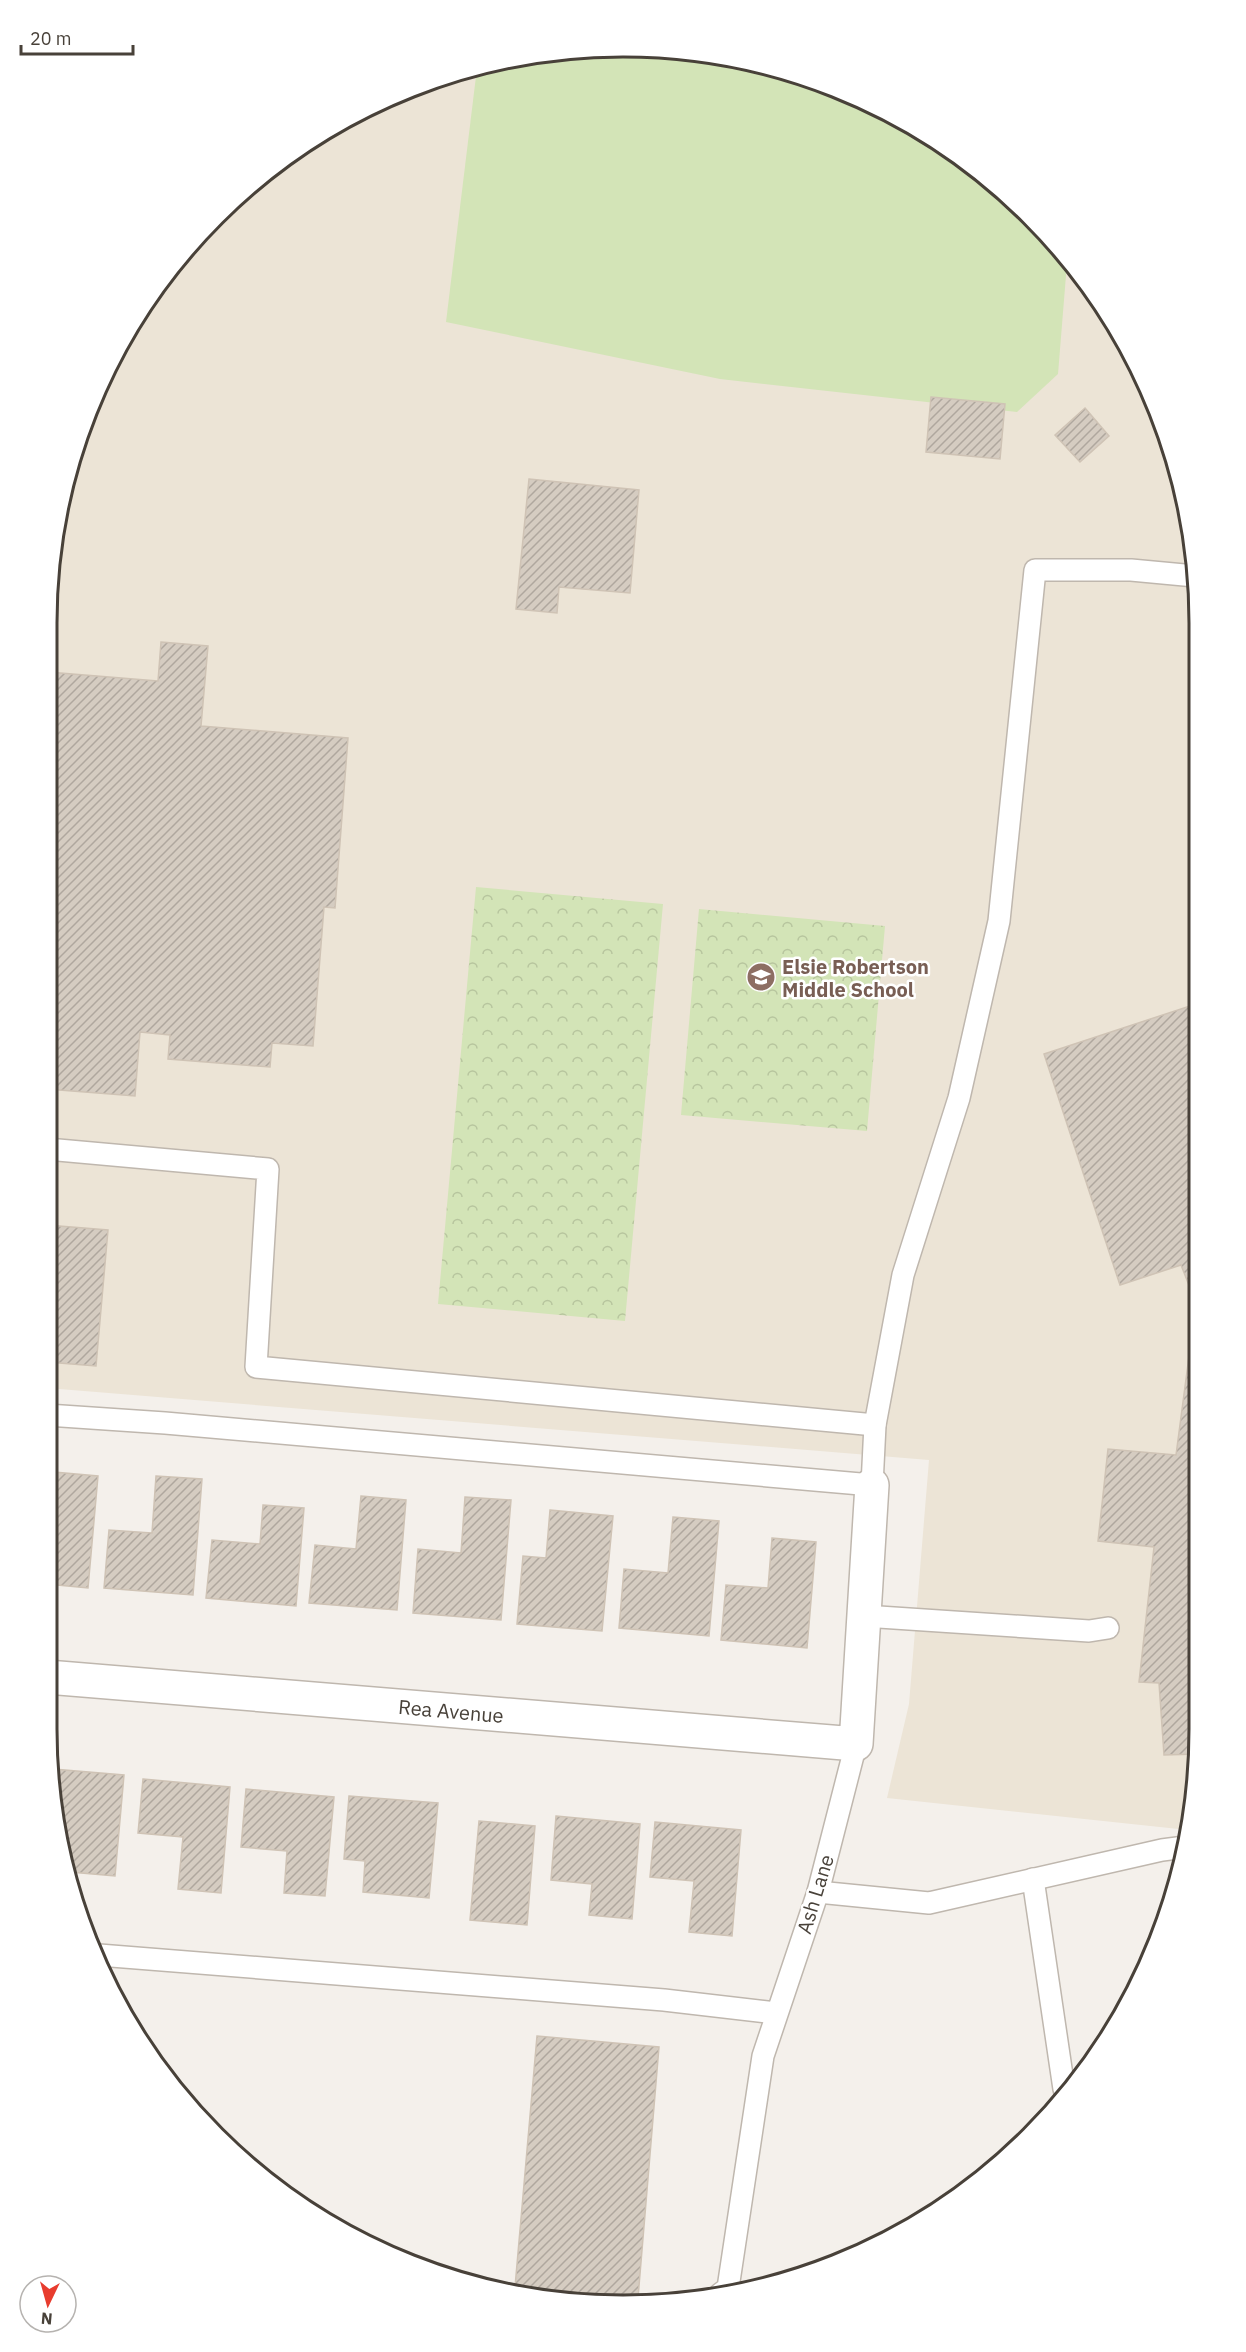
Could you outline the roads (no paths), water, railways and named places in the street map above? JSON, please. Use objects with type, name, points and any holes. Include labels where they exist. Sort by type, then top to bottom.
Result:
[{"type":"street","name":"Ash Lane","points":[[856,1744],[872,1485]]},
{"type":"street","name":"Rea Avenue","points":[[57,1678],[856,1744]]},
{"type":"lane","points":[[57,1416],[165,1423],[872,1485],[876,1425],[903,1275],[958,1098],[999,921],[1035,570],[1110,570],[1187,575]]},
{"type":"lane","points":[[57,1150],[268,1169],[256,1367],[876,1425]]},
{"type":"lane","points":[[864,1616],[1089,1631],[1108,1628]]},
{"type":"lane","name":"Ash Lane","points":[[728,2285],[763,2056],[818,1892],[856,1744]]},
{"type":"lane","points":[[818,1892],[929,1903],[1176,1848]]},
{"type":"lane","points":[[1033,1880],[1064,2084]]},
{"type":"lane","points":[[104,1955],[664,2000],[776,2013]]},
{"type":"place","name":"Elsie Robertson Middle School","points":[[761,977]]}]
